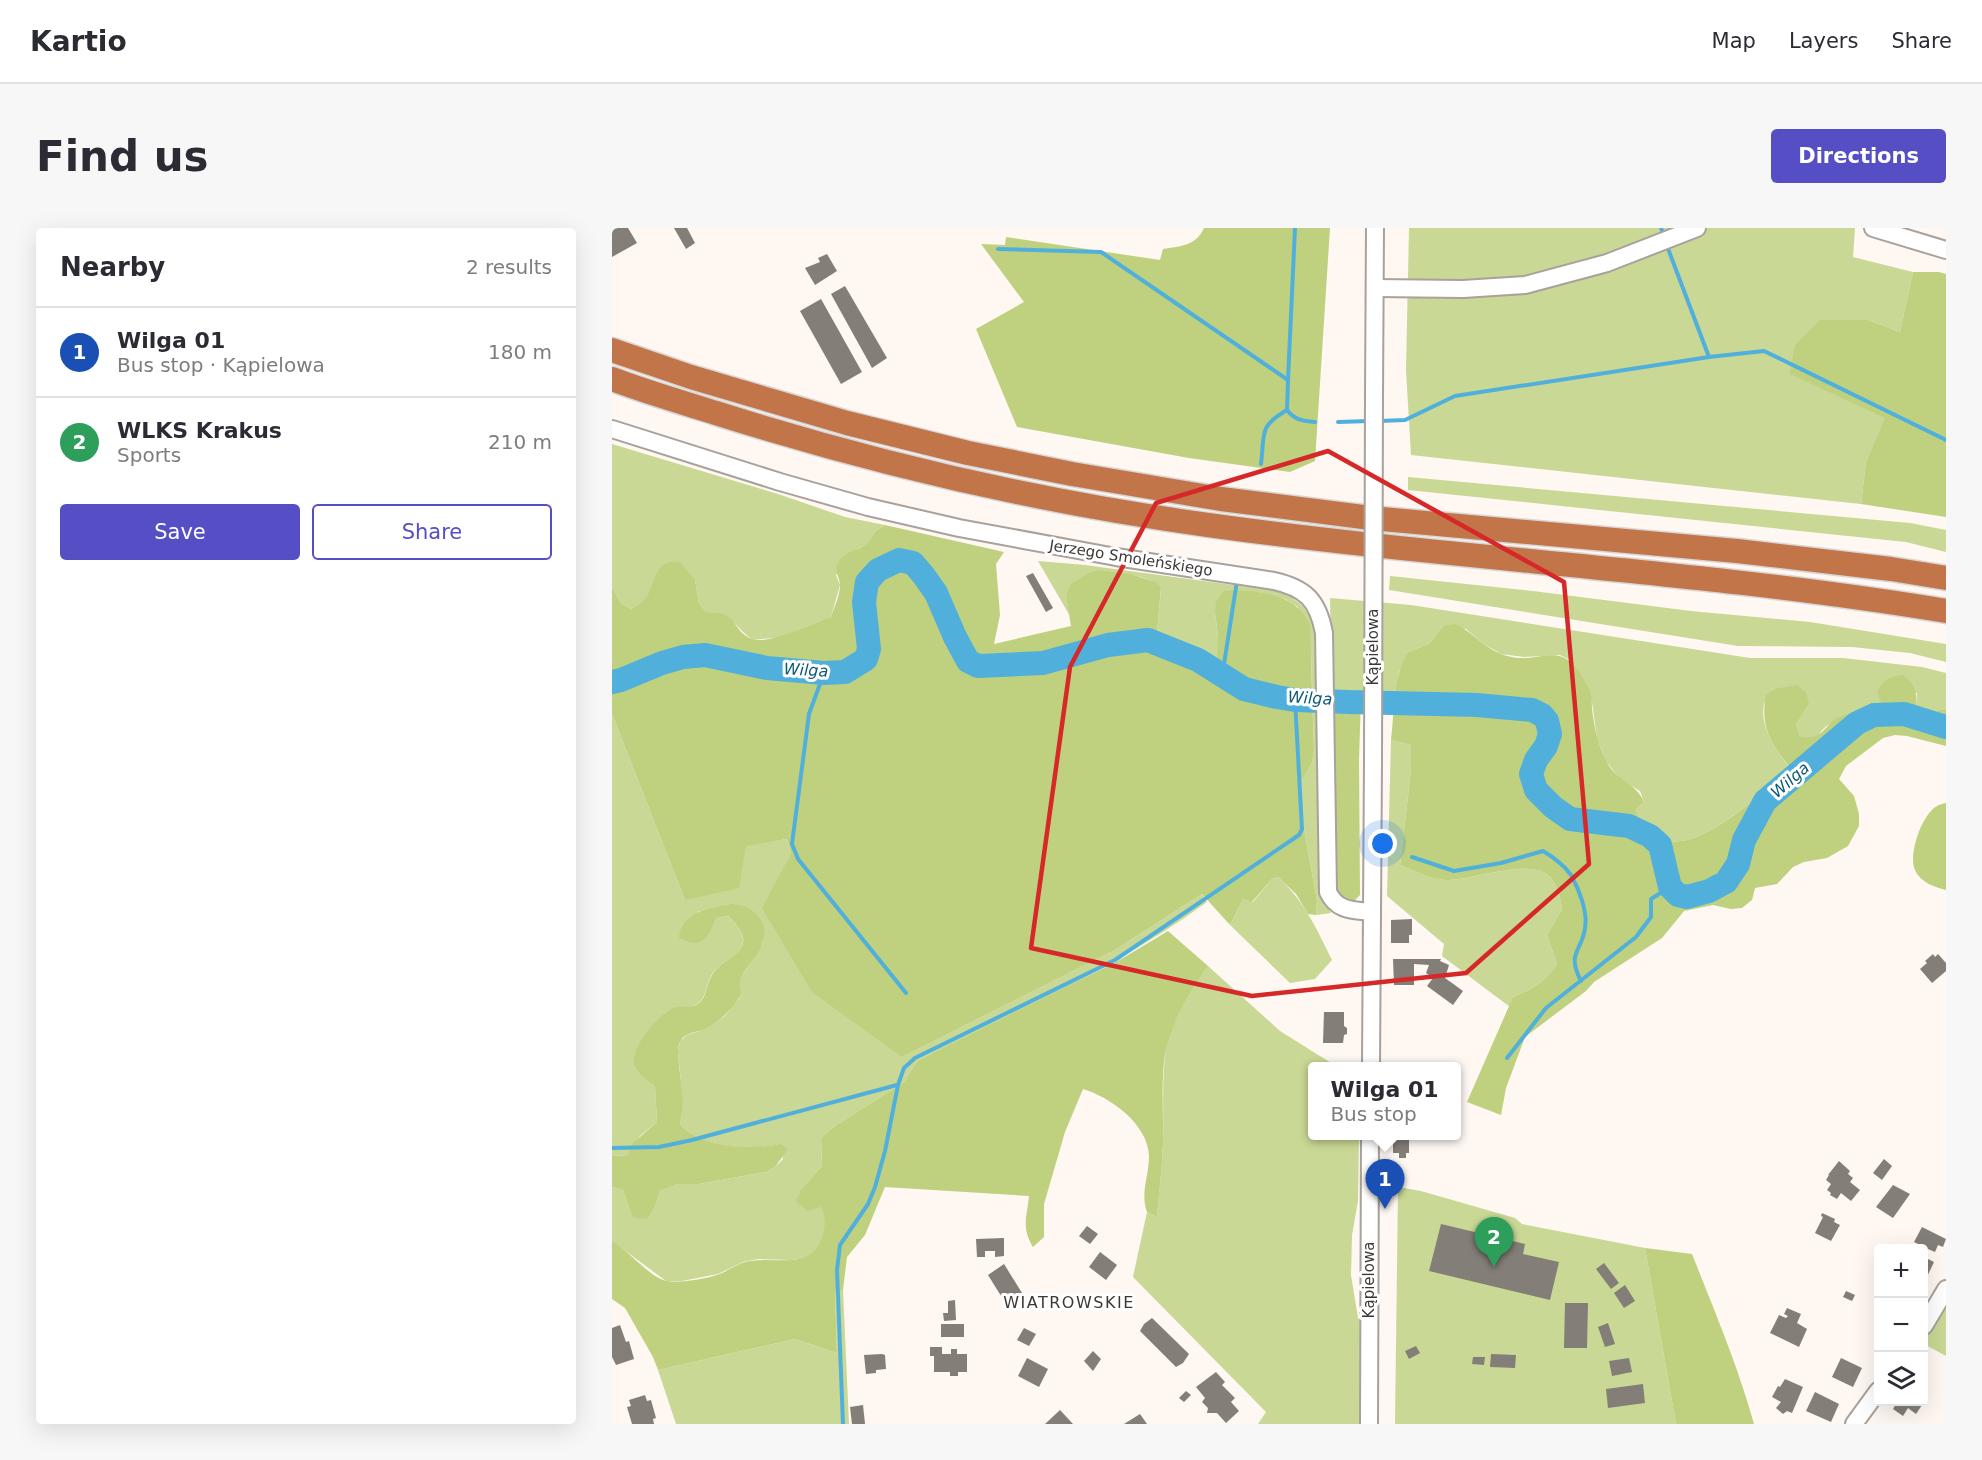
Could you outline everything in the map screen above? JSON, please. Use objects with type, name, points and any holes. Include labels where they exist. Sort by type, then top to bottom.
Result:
[{"type":"highway","points":[[612,350],[702,381],[847,423],[1072,474],[1221,499],[1371,518],[1737,551],[1891,569],[1946,578]]},
{"type":"highway","points":[[612,380],[894,465],[1130,513],[1350,542],[1726,581],[1946,611]]},
{"type":"street","name":"Kąpielowa","points":[[1371,1062],[1375,228]]},
{"type":"street","points":[[1375,288],[1463,289],[1525,285],[1607,263],[1697,228]]},
{"type":"street","points":[[1873,228],[1946,250]]},
{"type":"street","name":"Jerzego Smoleńskiego","points":[[612,429],[780,482],[902,515],[1116,557],[1290,584],[1303,591],[1310,598],[1321,619],[1323,633],[1328,892],[1339,906],[1371,912]]},
{"type":"street","name":"Kąpielowa","points":[[1369,1424],[1370,1140]]},
{"type":"street","points":[[1928,1318],[1946,1289]]},
{"type":"street","points":[[1854,1424],[1874,1396]]},
{"type":"highlighted area","points":[[1328,451],[1564,582],[1589,864],[1466,973],[1252,996],[1031,948],[1070,667],[1156,503]]},
{"type":"green space","points":[[1204,228],[1330,228],[1315,461],[1290,472],[1189,458],[1017,427],[976,329],[1024,302],[981,244],[1005,245],[1006,237],[1160,260],[1163,249],[1192,242]]},
{"type":"green space","points":[[1409,228],[1855,228],[1853,257],[1913,272],[1900,332],[1868,320],[1886,418],[1866,462],[1861,504],[1411,455],[1406,370]]},
{"type":"green space","points":[[1913,272],[1946,274],[1946,517],[1861,504],[1866,462],[1885,418],[1790,374],[1795,345],[1820,320],[1868,320],[1900,332]]},
{"type":"green space","points":[[612,444],[778,494],[845,517],[885,525],[875,531],[867,545],[851,554],[836,575],[840,585],[831,617],[781,637],[753,640],[728,617],[706,612],[699,603],[695,580],[652,588],[641,606],[631,609],[621,603],[612,587]]},
{"type":"green space","points":[[1408,477],[1910,523],[1946,530],[1946,552],[1906,542],[1408,490]]},
{"type":"green space","points":[[885,525],[1004,552],[996,564],[1000,615],[994,644],[1071,626],[1066,596],[1070,585],[1089,573],[1100,570],[1131,574],[1155,582],[1161,587],[1157,634],[1217,667],[1216,602],[1224,591],[1261,592],[1274,595],[1296,606],[1310,626],[1314,750],[1312,763],[1301,782],[1302,818],[1317,901],[1316,915],[1308,914],[1296,894],[1278,877],[1272,879],[1252,902],[1243,899],[1230,925],[1202,894],[1115,950],[902,1057],[812,992],[762,908],[791,854],[787,839],[746,846],[739,888],[685,900],[612,714],[612,587],[621,603],[631,609],[641,604],[647,596],[662,566],[669,562],[680,562],[695,580],[699,603],[706,612],[725,615],[740,631],[752,639],[769,639],[831,617],[840,589],[836,571],[838,563],[846,554],[867,544],[875,531]]},
{"type":"green space","points":[[1038,561],[1085,565],[1277,591],[1302,605],[1314,630],[1318,742],[1319,891],[1331,913],[1316,915],[1317,901],[1302,818],[1301,782],[1312,763],[1314,750],[1311,653],[1298,607],[1285,599],[1259,592],[1215,613],[1218,667],[1157,634],[1161,588],[1155,583],[1132,575],[1100,570],[1066,596],[1070,616]]},
{"type":"green space","points":[[1390,576],[1691,611],[1810,622],[1946,644],[1946,662],[1910,653],[1852,647],[1738,646],[1389,590]]},
{"type":"green space","points":[[1330,598],[1411,605],[1750,658],[1843,658],[1922,667],[1946,673],[1946,709],[1926,712],[1916,705],[1917,693],[1881,702],[1879,713],[1855,714],[1837,720],[1824,728],[1815,738],[1807,738],[1800,736],[1796,725],[1809,704],[1774,689],[1766,698],[1763,709],[1764,720],[1773,744],[1794,773],[1708,832],[1694,838],[1667,841],[1654,835],[1642,824],[1636,810],[1644,802],[1640,791],[1620,779],[1606,761],[1597,738],[1592,702],[1570,660],[1560,655],[1524,657],[1501,654],[1466,629],[1443,626],[1429,644],[1408,652],[1399,672],[1394,699],[1332,696]]},
{"type":"green space","points":[[1455,624],[1501,654],[1516,658],[1559,656],[1569,661],[1579,671],[1590,692],[1596,733],[1606,760],[1615,773],[1636,790],[1644,802],[1636,810],[1642,824],[1654,835],[1667,841],[1694,838],[1708,832],[1794,773],[1770,738],[1767,729],[1764,708],[1766,695],[1774,689],[1797,685],[1806,692],[1809,704],[1796,725],[1800,736],[1808,737],[1820,734],[1832,721],[1845,715],[1879,713],[1881,702],[1877,692],[1879,688],[1887,680],[1903,675],[1914,688],[1916,705],[1926,712],[1946,709],[1946,746],[1895,735],[1883,738],[1846,766],[1839,779],[1854,796],[1859,814],[1859,826],[1848,846],[1827,858],[1804,862],[1793,867],[1777,884],[1755,888],[1752,900],[1742,908],[1731,909],[1713,905],[1684,911],[1662,938],[1594,982],[1586,991],[1525,1037],[1506,1088],[1501,1115],[1467,1102],[1513,997],[1538,984],[1557,964],[1547,935],[1562,909],[1553,882],[1550,877],[1540,871],[1520,869],[1442,880],[1400,865],[1411,770],[1411,745],[1391,740],[1399,673],[1408,652],[1429,644],[1443,626]]},
{"type":"green space","points":[[1332,696],[1361,697],[1360,895],[1351,904],[1343,901],[1334,889]]},
{"type":"green space","points":[[612,714],[685,900],[745,845],[787,839],[791,854],[902,1057],[1115,950],[1202,894],[1207,902],[1102,968],[917,1061],[904,1082],[832,1128],[821,1138],[822,1166],[802,1188],[821,1206],[827,1221],[819,1248],[807,1258],[758,1259],[743,1262],[718,1274],[682,1281],[666,1281],[612,1241],[612,1187],[623,1190],[632,1217],[655,1206],[660,1191],[678,1184],[699,1184],[766,1172],[783,1159],[780,1144],[755,1147],[727,1146],[700,1139],[680,1124],[683,1103],[678,1052],[680,1041],[687,1035],[708,1028],[725,1016],[739,999],[740,979],[763,943],[764,933],[762,924],[730,904],[697,912],[712,927],[717,918],[728,916],[743,938],[742,945],[717,968],[711,976],[705,994],[697,1004],[674,1008],[666,1012],[654,1028],[634,1062],[639,1072],[655,1087],[657,1122],[640,1136],[628,1155],[612,1156]]},
{"type":"green space","points":[[1391,740],[1411,745],[1411,770],[1400,865],[1443,880],[1508,870],[1531,869],[1545,873],[1556,887],[1562,909],[1547,935],[1557,964],[1538,984],[1513,997],[1510,1007],[1442,956],[1444,944],[1387,896]]},
{"type":"green space","points":[[1946,803],[1946,890],[1932,886],[1917,874],[1913,854],[1926,817],[1938,805]]},
{"type":"green space","points":[[1278,877],[1303,906],[1332,960],[1315,979],[1290,983],[1230,925],[1243,899],[1253,902],[1272,879]]},
{"type":"green space","points":[[730,904],[745,907],[757,914],[764,926],[763,942],[741,978],[741,991],[734,1006],[708,1028],[688,1034],[680,1042],[679,1061],[683,1102],[680,1124],[700,1139],[713,1143],[741,1147],[780,1144],[788,1149],[775,1167],[766,1172],[699,1184],[678,1184],[660,1191],[647,1219],[632,1217],[623,1190],[612,1187],[612,1156],[628,1155],[632,1144],[657,1122],[655,1087],[637,1070],[634,1057],[641,1040],[667,1011],[673,1008],[693,1006],[700,1002],[711,977],[742,945],[743,938],[739,928],[728,916],[717,918],[707,936],[699,942],[687,942],[679,938],[681,929],[690,917],[705,910]]},
{"type":"green space","points":[[1168,931],[1208,966],[1180,1010],[1166,1050],[1163,1076],[1163,1153],[1157,1217],[1147,1212],[1145,1205],[1149,1156],[1142,1133],[1126,1113],[1105,1098],[1083,1089],[1065,1132],[1044,1204],[1044,1237],[1033,1247],[1026,1228],[1029,1196],[885,1187],[865,1235],[847,1257],[843,1290],[835,1290],[837,1353],[795,1339],[658,1370],[625,1308],[612,1299],[612,1241],[653,1275],[667,1281],[693,1280],[712,1276],[742,1263],[799,1259],[809,1255],[817,1248],[822,1237],[825,1225],[824,1215],[821,1207],[807,1211],[796,1201],[802,1188],[822,1166],[821,1138],[832,1128],[904,1082],[917,1061],[1118,961]]},
{"type":"green space","points":[[1208,966],[1280,1031],[1330,1062],[1308,1062],[1308,1140],[1359,1140],[1358,1201],[1352,1235],[1351,1275],[1358,1318],[1362,1322],[1361,1424],[1258,1424],[1266,1412],[1133,1277],[1147,1212],[1157,1217],[1163,1153],[1163,1080],[1167,1043],[1183,1002]]},
{"type":"green space","points":[[1398,1187],[1421,1191],[1515,1218],[1522,1224],[1645,1248],[1676,1424],[1395,1424]]},
{"type":"green space","points":[[1645,1248],[1692,1254],[1733,1359],[1754,1424],[1676,1424]]},
{"type":"green space","points":[[835,1289],[843,1290],[849,1424],[676,1424],[658,1370],[795,1339],[837,1353]]},
{"type":"green space","points":[[1946,1302],[1946,1356],[1928,1346],[1928,1332]]},
{"type":"building","points":[[612,228],[628,228],[637,243],[612,257]]},
{"type":"building","points":[[674,228],[687,228],[695,243],[686,249]]},
{"type":"building","points":[[827,254],[837,271],[815,285],[805,268],[820,262],[818,258]]},
{"type":"building","points":[[845,286],[887,358],[872,368],[831,294]]},
{"type":"building","points":[[821,299],[862,372],[841,384],[800,311]]},
{"type":"building","points":[[1033,573],[1053,608],[1046,612],[1026,576]]},
{"type":"building","points":[[1412,919],[1412,935],[1409,935],[1409,943],[1391,943],[1391,920]]},
{"type":"building","points":[[1933,954],[1935,957],[1938,954],[1946,963],[1946,971],[1932,983],[1920,969]]},
{"type":"building","points":[[1393,959],[1441,959],[1440,961],[1449,965],[1445,978],[1463,991],[1453,1005],[1427,986],[1433,978],[1426,973],[1429,965],[1414,964],[1414,985],[1394,985]]},
{"type":"building","points":[[1324,1012],[1344,1012],[1344,1026],[1347,1028],[1347,1034],[1344,1035],[1343,1043],[1323,1043]]},
{"type":"building","points":[[1393,1140],[1409,1140],[1409,1153],[1406,1153],[1406,1158],[1399,1158],[1399,1153],[1393,1153]]},
{"type":"building","points":[[1884,1159],[1892,1166],[1882,1180],[1873,1173]]},
{"type":"building","points":[[1839,1161],[1850,1171],[1848,1174],[1853,1178],[1850,1182],[1860,1190],[1851,1201],[1841,1193],[1837,1199],[1827,1190],[1831,1184],[1826,1180],[1828,1175]]},
{"type":"building","points":[[1893,1185],[1910,1194],[1893,1218],[1876,1207]]},
{"type":"building","points":[[1822,1213],[1835,1219],[1834,1222],[1840,1225],[1831,1241],[1815,1233],[1823,1217]]},
{"type":"building","points":[[1441,1224],[1525,1244],[1523,1254],[1559,1262],[1550,1300],[1429,1271]]},
{"type":"building","points":[[1087,1226],[1098,1234],[1090,1244],[1079,1236]]},
{"type":"building","points":[[1922,1227],[1946,1239],[1943,1247],[1938,1245],[1935,1252],[1928,1249],[1928,1244],[1914,1242]]},
{"type":"building","points":[[1004,1238],[1004,1256],[995,1257],[995,1251],[985,1251],[985,1257],[977,1257],[976,1239]]},
{"type":"building","points":[[1100,1252],[1117,1265],[1106,1280],[1089,1267]]},
{"type":"building","points":[[1928,1259],[1934,1262],[1928,1275]]},
{"type":"building","points":[[1604,1263],[1619,1283],[1611,1289],[1596,1269]]},
{"type":"building","points":[[1004,1264],[1022,1293],[1006,1304],[988,1275]]},
{"type":"building","points":[[1625,1285],[1635,1301],[1624,1308],[1614,1293]]},
{"type":"building","points":[[1846,1291],[1855,1295],[1852,1301],[1843,1297]]},
{"type":"building","points":[[955,1300],[956,1320],[944,1321],[943,1313],[948,1313],[948,1301]]},
{"type":"building","points":[[1565,1303],[1588,1303],[1587,1348],[1564,1348]]},
{"type":"building","points":[[1787,1308],[1801,1314],[1797,1323],[1807,1329],[1799,1347],[1770,1333],[1779,1315],[1786,1318],[1788,1316],[1784,1314]]},
{"type":"building","points":[[1152,1318],[1189,1354],[1183,1363],[1176,1367],[1140,1331],[1144,1324]]},
{"type":"building","points":[[1608,1323],[1615,1344],[1605,1347],[1598,1327]]},
{"type":"building","points":[[941,1324],[964,1324],[964,1337],[941,1337]]},
{"type":"building","points":[[620,1325],[626,1342],[629,1341],[634,1359],[616,1365],[612,1357],[612,1328]]},
{"type":"building","points":[[1024,1328],[1036,1334],[1029,1346],[1017,1340]]},
{"type":"building","points":[[1416,1346],[1420,1353],[1409,1359],[1405,1351]]},
{"type":"building","points":[[930,1347],[942,1347],[942,1354],[951,1354],[951,1349],[957,1349],[957,1354],[967,1354],[967,1372],[958,1372],[958,1376],[950,1376],[950,1372],[934,1372],[934,1356],[930,1356]]},
{"type":"building","points":[[1093,1351],[1101,1359],[1093,1371],[1084,1361]]},
{"type":"building","points":[[1491,1354],[1516,1355],[1515,1368],[1490,1367]]},
{"type":"building","points":[[864,1355],[885,1355],[886,1369],[866,1374]]},
{"type":"building","points":[[1473,1357],[1485,1357],[1484,1365],[1472,1364]]},
{"type":"building","points":[[1027,1358],[1048,1369],[1039,1387],[1018,1376]]},
{"type":"building","points":[[1629,1358],[1632,1372],[1612,1376],[1609,1361]]},
{"type":"building","points":[[1841,1358],[1862,1368],[1853,1387],[1832,1377]]},
{"type":"building","points":[[1216,1372],[1225,1382],[1222,1385],[1235,1398],[1231,1402],[1239,1411],[1226,1423],[1217,1413],[1207,1413],[1208,1408],[1202,1402],[1205,1398],[1196,1387]]},
{"type":"building","points":[[1785,1379],[1803,1387],[1792,1413],[1787,1411],[1783,1414],[1776,1408],[1781,1402],[1772,1397]]},
{"type":"building","points":[[1643,1384],[1645,1403],[1608,1408],[1606,1389]]},
{"type":"building","points":[[1186,1391],[1191,1395],[1184,1402],[1179,1398]]},
{"type":"building","points":[[1815,1392],[1839,1404],[1831,1422],[1806,1411]]},
{"type":"building","points":[[645,1395],[647,1401],[651,1400],[656,1418],[653,1419],[654,1424],[632,1424],[627,1407],[631,1406],[629,1400]]},
{"type":"building","points":[[863,1405],[865,1424],[852,1424],[850,1407]]},
{"type":"building","points":[[1895,1406],[1921,1406],[1916,1414],[1908,1408],[1903,1416],[1893,1409]]},
{"type":"building","points":[[1060,1410],[1073,1424],[1045,1424]]},
{"type":"building","points":[[1140,1414],[1147,1424],[1124,1424]]},
{"type":"waterway","points":[[1288,380],[1295,228]]},
{"type":"waterway","points":[[1661,228],[1664,236]]},
{"type":"waterway","points":[[1667,246],[1709,357]]},
{"type":"waterway","points":[[998,249],[1101,252],[1288,380],[1287,410],[1299,419],[1315,422]]},
{"type":"waterway","points":[[1379,421],[1405,420],[1455,396],[1709,357],[1764,351],[1946,440]]},
{"type":"waterway","points":[[1261,464],[1263,438],[1267,426],[1287,410]]},
{"type":"waterway","points":[[1338,422],[1369,421]]},
{"type":"waterway","name":"Wilga","points":[[612,682],[662,663],[683,657],[705,655],[767,668],[824,673],[845,672],[866,659],[869,649],[864,602],[867,582],[878,570],[899,560],[913,563],[924,576],[936,593],[968,661],[978,666],[1043,663],[1108,645],[1148,640],[1198,660],[1244,689],[1277,697],[1295,700],[1477,705],[1532,710],[1542,715],[1547,721],[1550,734],[1531,774],[1536,790],[1553,807],[1570,819],[1629,826],[1650,836],[1660,845],[1670,887],[1678,895],[1687,897],[1709,891],[1726,882],[1738,864],[1744,840],[1765,801],[1857,723],[1874,715],[1904,714],[1946,727]]},
{"type":"waterway","points":[[1222,677],[1237,581]]},
{"type":"waterway","points":[[824,673],[809,714],[792,844],[798,859],[906,993]]},
{"type":"waterway","points":[[843,1424],[837,1270],[840,1245],[868,1204],[875,1187],[885,1151],[898,1085],[904,1068],[915,1058],[1115,960],[1299,835],[1302,829],[1295,700]]},
{"type":"waterway","points":[[1412,857],[1454,871],[1501,863],[1543,851],[1554,859],[1571,875],[1584,908],[1585,928],[1575,958],[1581,981]]},
{"type":"waterway","points":[[1507,1058],[1546,1008],[1636,937],[1651,917],[1651,899],[1670,887]]},
{"type":"waterway","points":[[612,1148],[659,1147],[692,1140],[897,1085]]},
{"type":"place","name":"Wilga 01","points":[[1385,1209]]},
{"type":"place","name":"WLKS Krakus","points":[[1494,1267]]},
{"type":"district","name":"WIATROWSKIE","points":[[1069,1302]]}]
